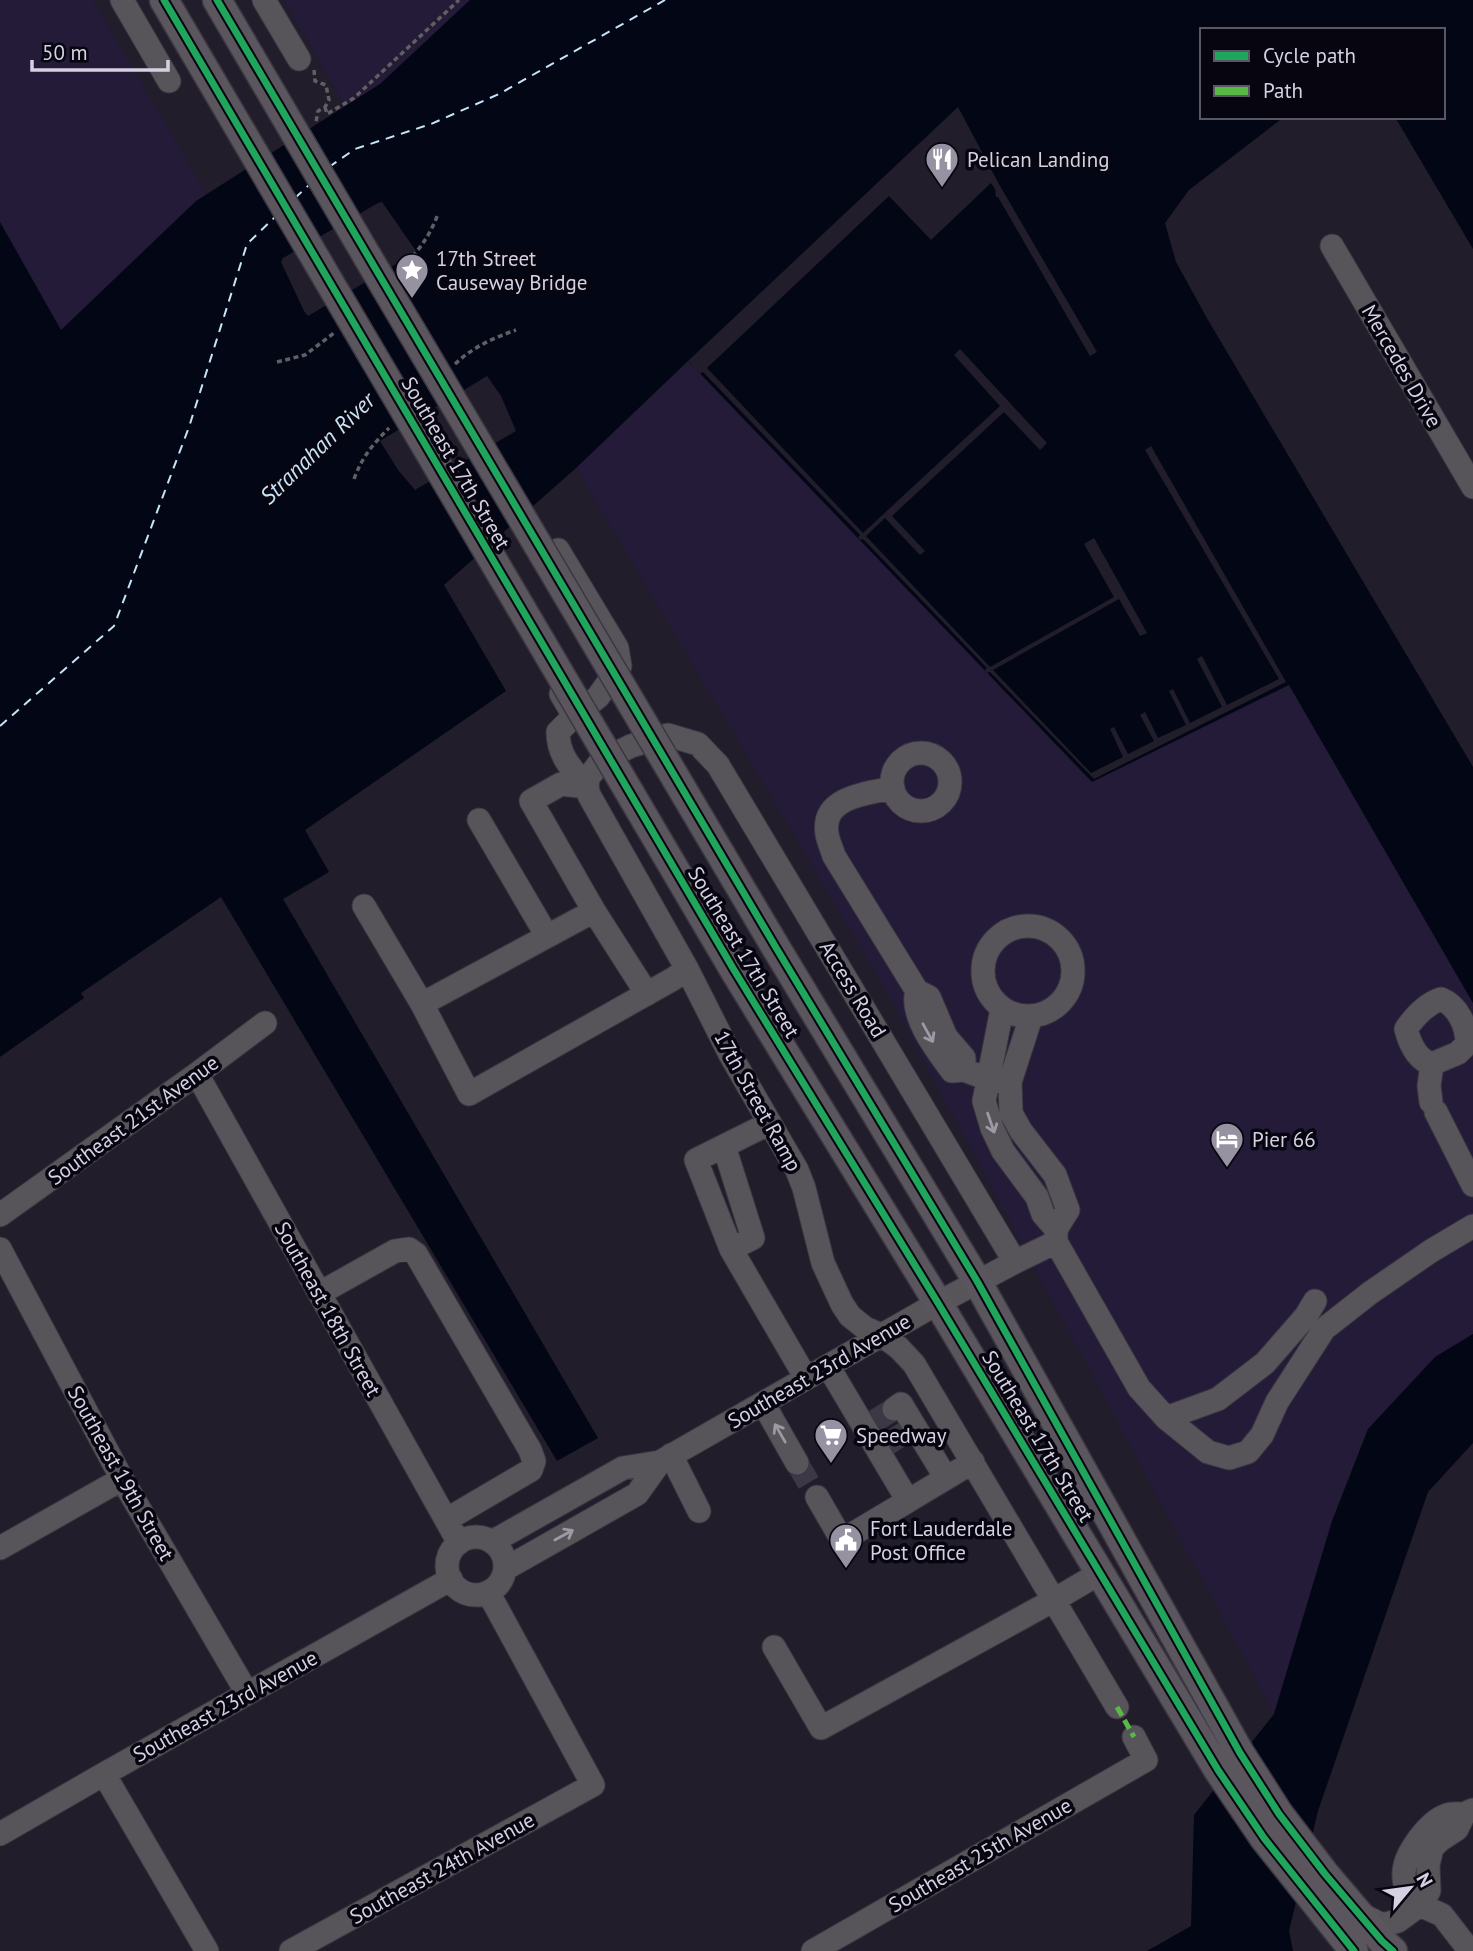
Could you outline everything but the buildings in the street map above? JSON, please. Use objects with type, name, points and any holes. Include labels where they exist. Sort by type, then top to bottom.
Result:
[{"type":"main road","name":"Southeast 17th Street","points":[[164,0],[734,970],[1219,1770],[1264,1838],[1354,1951]]},
{"type":"main road","name":"Southeast 17th Street","points":[[217,0],[775,946],[977,1281],[1241,1753],[1279,1815],[1325,1874],[1393,1951]]},
{"type":"street","points":[[122,0],[169,81]]},
{"type":"street","points":[[264,0],[306,63]]},
{"type":"street","name":"Mercedes Drive","points":[[1332,246],[1473,487]]},
{"type":"street","points":[[513,613],[574,716],[598,697],[620,666],[617,648],[558,550]]},
{"type":"street","name":"17th Street Ramp","points":[[574,716],[558,732],[558,747],[587,787],[687,969],[731,1056],[797,1170],[823,1264],[842,1304],[850,1316],[865,1328],[883,1336],[914,1364],[1117,1707]]},
{"type":"street","name":"Access Road","points":[[587,787],[589,778],[601,761],[631,746],[668,735],[698,744],[718,765],[1015,1262]]},
{"type":"street","points":[[587,787],[561,784],[531,801],[594,911],[648,993]]},
{"type":"street","points":[[893,788],[839,802],[830,814],[827,832],[834,856],[917,991],[929,997],[946,1037],[964,1058],[964,1070],[999,1080]]},
{"type":"street","points":[[479,820],[547,936]]},
{"type":"street","points":[[364,906],[422,1004],[469,1094],[687,969]]},
{"type":"street","points":[[422,1004],[594,911]]},
{"type":"street","points":[[1032,925],[1059,938],[1068,950],[1073,964],[1073,979],[1068,993],[1058,1005],[1046,1013],[1031,1017],[1002,1009],[991,998],[984,985],[982,970],[985,955],[992,942],[1003,932],[1017,926],[1032,925]]},
{"type":"street","points":[[977,1281],[1015,1262],[1056,1236],[1068,1210],[1055,1175],[1021,1130],[1011,1113],[999,1080],[1002,1009]]},
{"type":"street","points":[[999,1080],[1031,1017]]},
{"type":"street","name":"Southeast 21st Avenue","points":[[0,1215],[265,1023]]},
{"type":"street","points":[[1432,1064],[1429,1086],[1433,1107],[1473,1185]]},
{"type":"street","name":"Southeast 18th Street","points":[[197,1074],[459,1543]]},
{"type":"street","points":[[770,1123],[696,1160],[731,1249],[806,1378]]},
{"type":"street","points":[[724,1146],[753,1238],[731,1249]]},
{"type":"street","points":[[1056,1236],[1139,1388],[1166,1418],[1208,1452],[1229,1458],[1248,1451],[1262,1435],[1277,1402],[1324,1329],[1370,1293],[1473,1226]]},
{"type":"street","name":"Southeast 19th Street","points":[[0,1249],[122,1479],[247,1693]]},
{"type":"street","points":[[320,1293],[395,1251],[409,1249],[416,1254],[530,1450],[534,1461],[531,1470],[446,1520]]},
{"type":"street","name":"Southeast 23rd Avenue","points":[[492,1542],[623,1468],[666,1459],[977,1281]]},
{"type":"street","points":[[1166,1418],[1219,1399],[1265,1363],[1306,1316],[1315,1301]]},
{"type":"street","points":[[828,1366],[882,1447],[908,1501]]},
{"type":"street","points":[[762,1403],[797,1463]]},
{"type":"street","points":[[894,1409],[901,1404],[911,1430],[946,1478]]},
{"type":"street","points":[[666,1459],[699,1511]]},
{"type":"street","name":"Southeast 23rd Avenue","points":[[505,1569],[637,1494],[666,1459]]},
{"type":"street","points":[[817,1497],[839,1535],[851,1535],[973,1462]]},
{"type":"street","points":[[0,1548],[122,1479]]},
{"type":"street","points":[[475,1537],[492,1542],[502,1553],[505,1569],[500,1583],[480,1595],[471,1594],[456,1586],[448,1572],[449,1555],[459,1543],[467,1539],[475,1537]]},
{"type":"street","points":[[774,1647],[821,1728],[1100,1573]]},
{"type":"street","name":"Southeast 23rd Avenue","points":[[0,1834],[451,1579]]},
{"type":"street","name":"Southeast 24th Avenue","points":[[291,1951],[593,1785],[488,1592]]},
{"type":"street","name":"Southeast 25th Avenue","points":[[813,1951],[1146,1760],[1134,1737]]},
{"type":"street","points":[[104,1774],[207,1951]]},
{"type":"street","points":[[1357,1912],[1382,1925],[1398,1921],[1420,1905],[1429,1891],[1428,1866],[1432,1848],[1457,1829],[1469,1812]]},
{"type":"street","points":[[1420,1905],[1442,1915],[1470,1951]]},
{"type":"path","points":[[325,107],[327,114],[354,98],[460,0]]},
{"type":"path","points":[[306,63],[315,81],[326,86],[329,93],[325,107],[318,111],[315,126]]},
{"type":"shaded area","points":[[0,0],[93,0],[208,196],[60,331],[0,222]]},
{"type":"shaded area","points":[[284,0],[470,0],[380,84],[345,106]]},
{"type":"shaded area","name":"Pier 66","points":[[688,361],[1092,782],[1289,684],[1473,1003],[1473,1334],[1435,1357],[1368,1429],[1332,1521],[1274,1714],[885,989],[576,468]]},
{"type":"water","name":"Stranahan River","points":[[470,0],[1473,0],[1473,249],[1396,119],[1445,119],[1445,28],[1200,28],[1200,119],[1281,119],[1189,190],[1165,223],[1176,262],[1208,320],[1473,767],[1473,1003],[1289,685],[1092,782],[688,361],[576,468],[444,585],[506,691],[305,830],[329,872],[283,899],[598,1438],[557,1461],[221,897],[81,993],[84,998],[0,1057],[0,222],[61,330],[196,201],[380,84]]},
{"type":"water","points":[[1473,1334],[1473,1443],[1428,1492],[1318,1811],[1289,1931],[1293,1951],[1147,1951],[1191,1926],[1194,1815],[1274,1714],[1332,1521],[1368,1429],[1435,1357]]},
{"type":"pier","points":[[958,107],[1000,186],[1097,352],[1090,356],[996,197],[991,183],[931,240],[889,196],[707,368],[863,533],[1000,406],[954,355],[960,349],[1047,443],[1040,450],[1004,412],[892,516],[925,551],[920,555],[885,518],[866,536],[990,667],[1114,597],[1084,544],[1094,538],[1147,633],[1140,636],[1119,599],[993,670],[1091,773],[1123,757],[1110,729],[1114,727],[1128,754],[1154,741],[1140,715],[1145,712],[1158,738],[1186,725],[1169,691],[1173,689],[1190,723],[1222,707],[1197,659],[1202,656],[1227,705],[1279,679],[1145,450],[1151,446],[1286,682],[1094,779],[990,672],[987,673],[987,668],[863,539],[858,538],[860,535],[703,372],[700,374],[688,361]]},
{"type":"pier","points":[[382,202],[416,251],[308,316],[281,262],[283,258]]},
{"type":"pier","points":[[487,376],[501,396],[516,431],[415,490],[398,470],[380,441]]},
{"type":"ferry route","points":[[329,167],[355,149],[431,124],[499,94],[665,0]]},
{"type":"ferry route","points":[[295,198],[309,185]]},
{"type":"ferry route","points":[[0,726],[114,626],[189,427],[247,244],[276,216]]},
{"type":"tunnel","points":[[873,1422],[894,1409]]},
{"type":"tunnel","points":[[886,1445],[906,1432]]},
{"type":"tunnel","points":[[797,1463],[817,1497]]},
{"type":"marked path","points":[[1117,1707],[1134,1737]]},
{"type":"cycle path","points":[[164,0],[734,970],[938,1303],[1218,1770],[1264,1838],[1354,1951]]},
{"type":"cycle path","points":[[217,0],[775,946],[977,1281],[1240,1753],[1279,1814],[1325,1874],[1393,1951]]},
{"type":"place","name":"Pelican Landing","points":[[942,189]]},
{"type":"place","name":"17th Street Causeway Bridge","points":[[412,300]]},
{"type":"place","name":"Pier 66","points":[[1227,1169]]},
{"type":"place","name":"Speedway","points":[[831,1465]]},
{"type":"place","name":"Fort Lauderdale Post Office","points":[[846,1570]]}]
